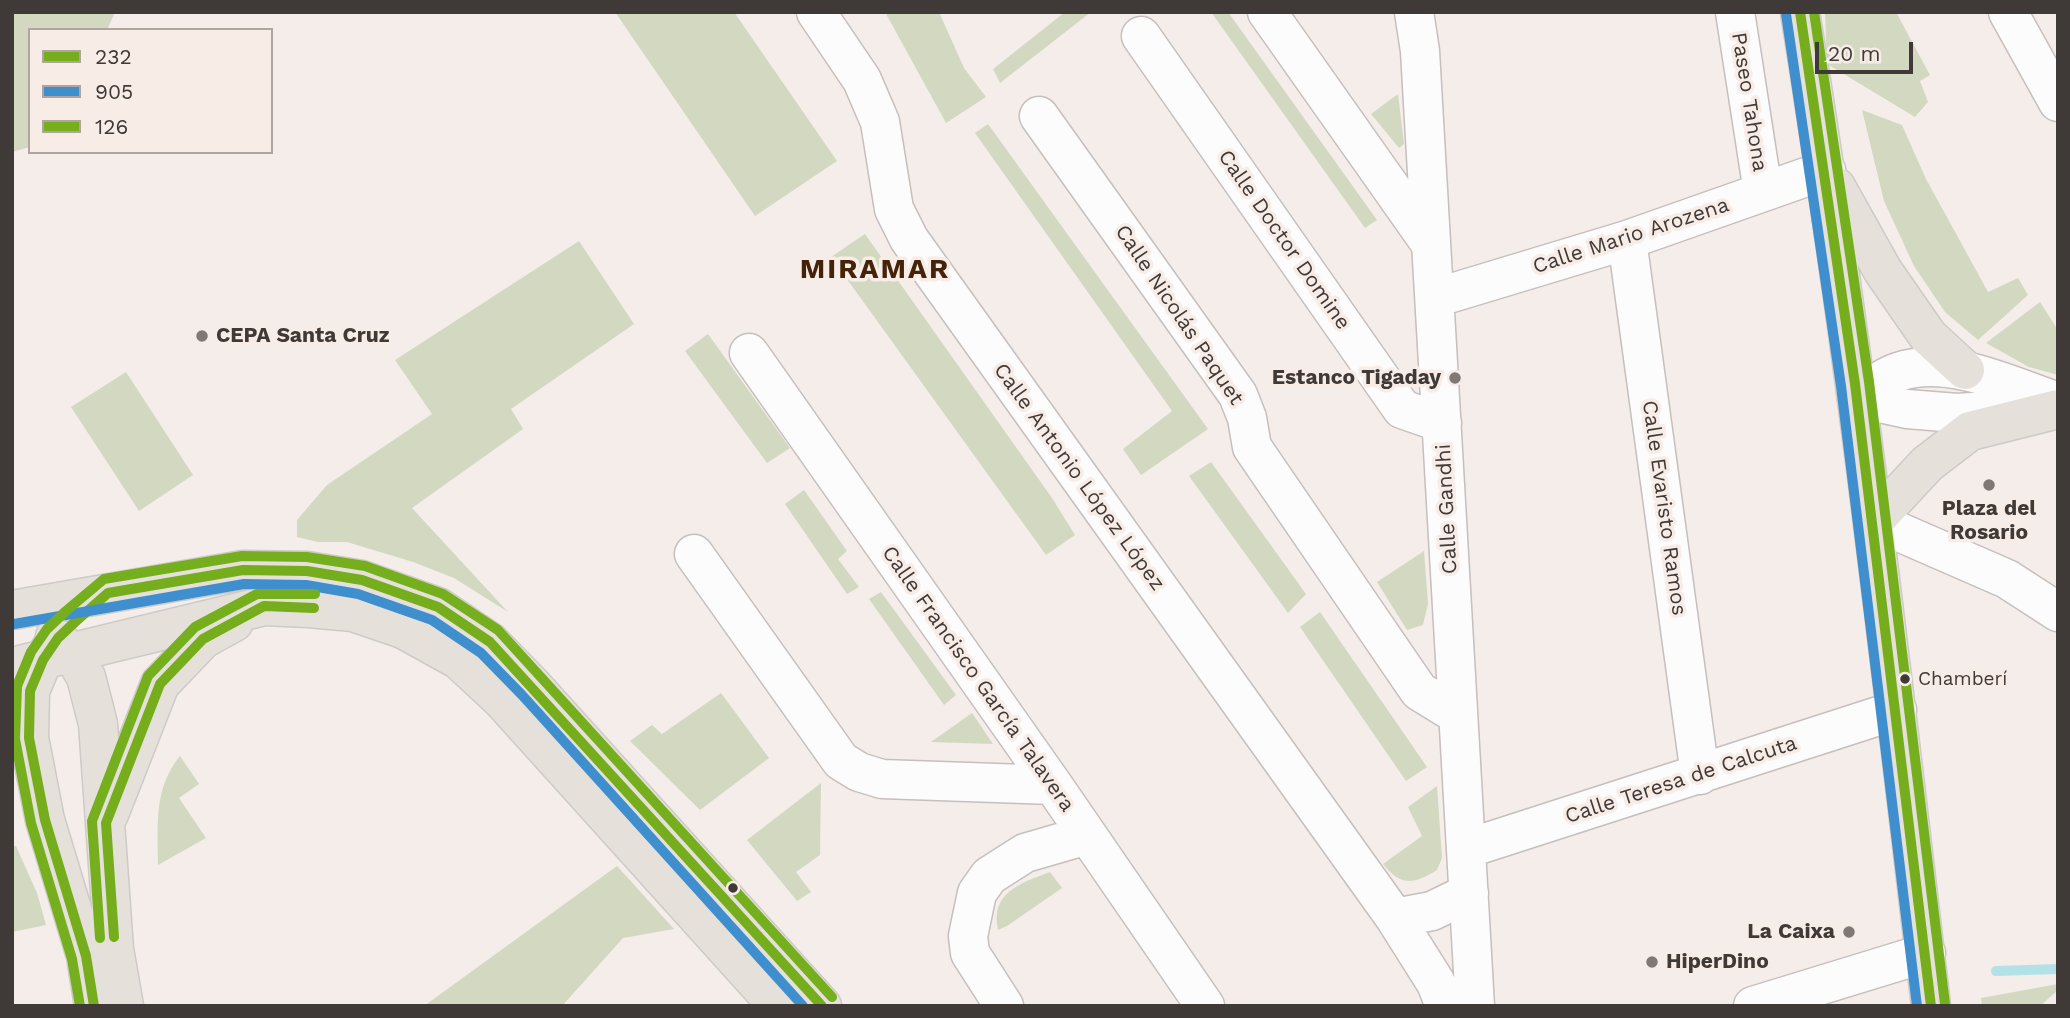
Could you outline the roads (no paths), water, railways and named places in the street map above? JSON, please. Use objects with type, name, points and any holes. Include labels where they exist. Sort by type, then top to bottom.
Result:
[{"type":"main road","points":[[1800,12],[1826,170],[1874,522],[1931,1006]]},
{"type":"main road","points":[[1826,170],[1883,271],[1928,336],[1965,370]]},
{"type":"main road","points":[[1874,522],[1927,464],[1970,431],[2058,406]]},
{"type":"main road","points":[[12,610],[243,570],[307,570],[362,580],[438,607],[490,642],[516,668],[822,1006]]},
{"type":"main road","points":[[94,1006],[86,956],[45,820],[29,738],[30,691],[46,655],[108,593]]},
{"type":"main road","points":[[46,655],[264,606],[353,612],[402,629],[459,660],[502,700],[778,1006]]},
{"type":"main road","points":[[106,823],[160,684],[203,639],[264,606]]},
{"type":"main road","points":[[12,619],[37,626],[46,655],[86,677],[98,724],[114,949],[124,1006]]},
{"type":"main road","points":[[12,784],[45,820]]},
{"type":"street","name":"Calle Antonio López López","points":[[816,12],[862,80],[880,122],[894,209],[909,239],[1395,918],[1440,995]]},
{"type":"street","points":[[1268,12],[1430,243]]},
{"type":"street","name":"Calle Gandhi","points":[[1414,12],[1420,51],[1475,990]]},
{"type":"street","name":"Paseo Tahona","points":[[1735,12],[1763,192]]},
{"type":"street","points":[[2008,12],[2055,89]]},
{"type":"street","name":"Calle Doctor Domine","points":[[1141,36],[1402,409],[1442,424]]},
{"type":"street","name":"Calle Nicolás Paquet","points":[[1040,116],[1238,395],[1247,418],[1252,447],[1419,691],[1458,715]]},
{"type":"street","name":"Calle Mario Arozena","points":[[1435,298],[1627,240],[1826,170]]},
{"type":"street","name":"Calle Evaristo Ramos","points":[[1627,240],[1700,775]]},
{"type":"street","name":"Calle Francisco García Talavera","points":[[749,353],[1205,1006]]},
{"type":"street","points":[[1857,398],[1874,384],[1899,371],[1931,368],[1965,370],[2058,406]]},
{"type":"street","points":[[1857,398],[1907,410],[1958,413],[2058,406]]},
{"type":"street","points":[[1874,522],[2007,579],[2058,612]]},
{"type":"street","points":[[694,554],[829,747],[850,767],[883,779],[1053,785]]},
{"type":"street","name":"Calle Teresa de Calcuta","points":[[1465,849],[1897,710]]},
{"type":"street","points":[[1004,1006],[970,953],[968,936],[977,893],[989,876],[1025,853],[1087,835]]},
{"type":"street","points":[[1395,918],[1432,911],[1469,893]]},
{"type":"street","points":[[1753,1006],[1926,953]]},
{"type":"street","points":[[1440,995],[1457,981],[1475,990]]},
{"type":"waterway","points":[[1996,971],[2058,969]]},
{"type":"place","name":"CEPA Santa Cruz","points":[[202,336]]},
{"type":"place","name":"Estanco Tigaday","points":[[1455,378]]},
{"type":"place","name":"Plaza del Rosario","points":[[1989,485]]},
{"type":"place","name":"Chamberí","points":[[1905,679]]},
{"type":"place","name":"La Caixa","points":[[1849,932]]},
{"type":"place","name":"HiperDino","points":[[1652,962]]},
{"type":"district","name":"MIRAMAR","points":[[875,270]]}]
